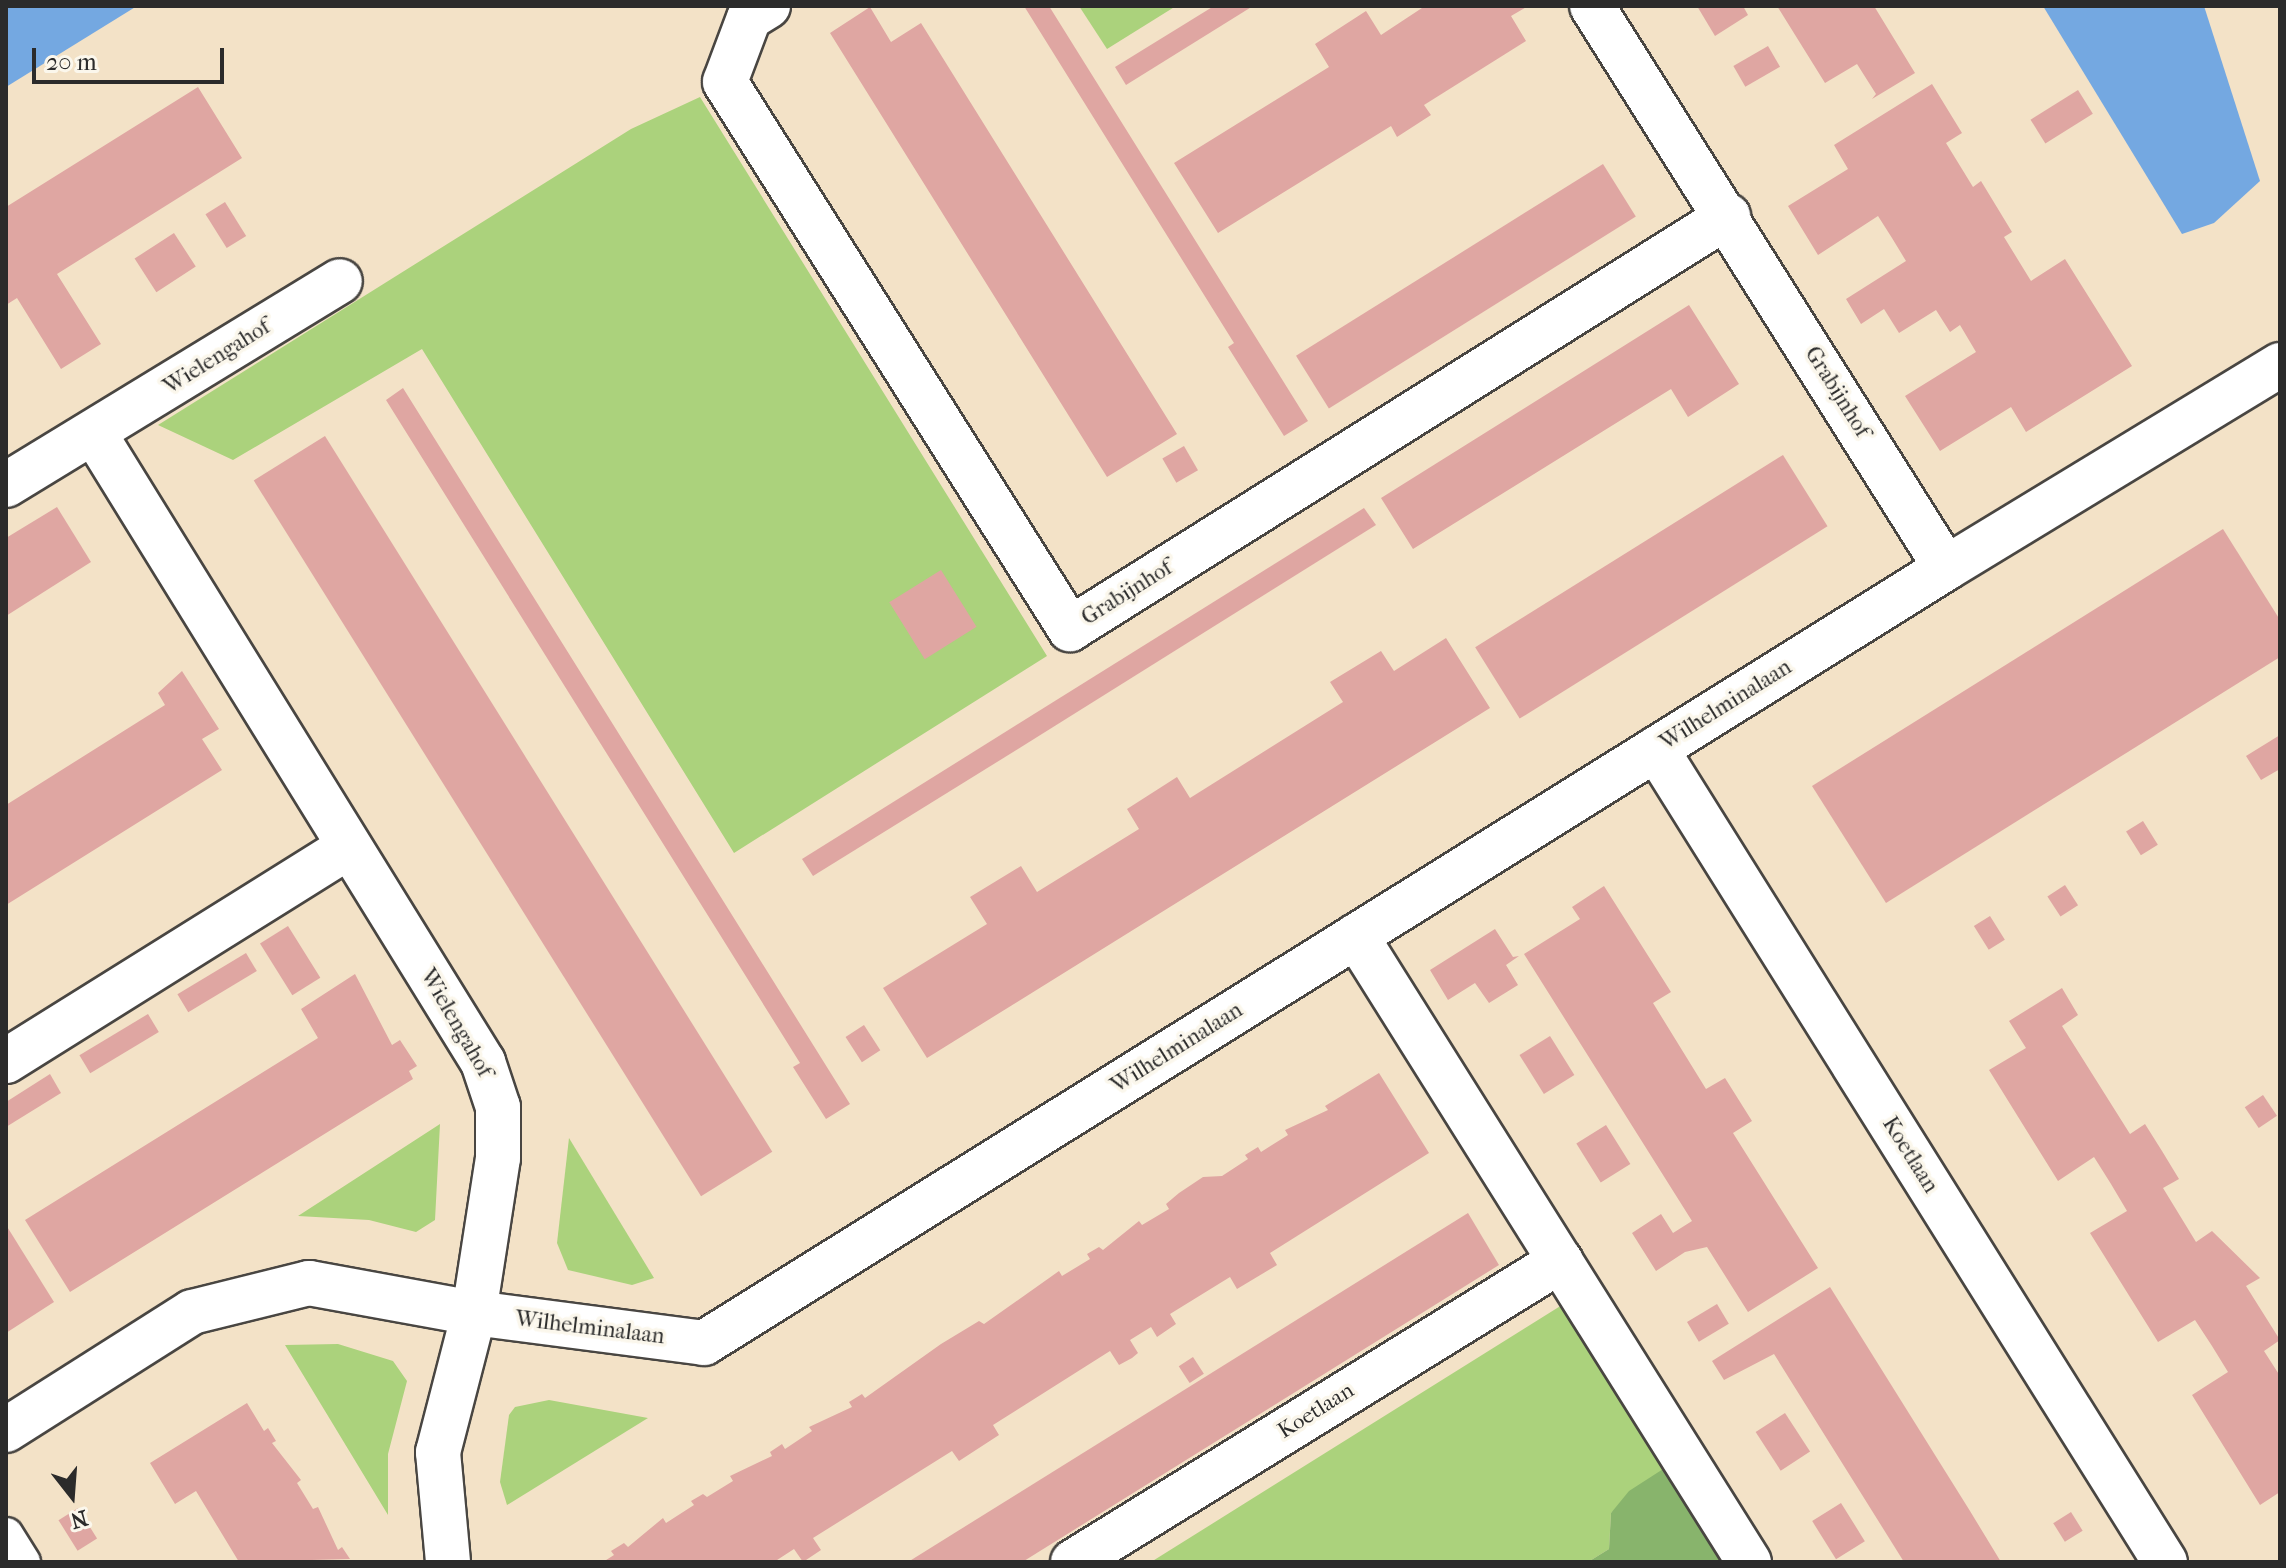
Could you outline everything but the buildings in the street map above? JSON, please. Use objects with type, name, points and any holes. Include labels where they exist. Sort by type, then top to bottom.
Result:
[{"type":"street","name":"Grabijnhof","points":[[768,6],[749,18],[725,82],[1070,629],[1728,216]]},
{"type":"street","name":"Grabijnhof","points":[[1592,6],[1728,216],[1946,568]]},
{"type":"street","name":"Wielengahof","points":[[6,485],[340,281]]},
{"type":"street","name":"Wilhelminalaan","points":[[6,1430],[192,1312],[309,1283],[474,1313],[704,1343],[1946,568],[2280,365]]},
{"type":"street","name":"Wielengahof","points":[[94,433],[483,1062],[498,1107],[498,1158],[474,1313],[438,1452],[448,1562]]},
{"type":"street","name":"Koetlaan","points":[[1656,749],[2165,1562]]},
{"type":"street","points":[[6,1061],[349,847]]},
{"type":"street","points":[[1356,936],[1749,1562]]},
{"type":"street","name":"Koetlaan","points":[[1073,1562],[1560,1261]]},
{"type":"lane","points":[[6,1535],[23,1562]]},
{"type":"green space","points":[[1079,6],[1176,6],[1107,49]]},
{"type":"green space","points":[[700,97],[1047,656],[734,853],[422,349],[233,460],[158,425],[631,129]]},
{"type":"green space","points":[[440,1124],[435,1220],[416,1232],[369,1220],[298,1216]]},
{"type":"green space","points":[[569,1138],[654,1278],[632,1285],[568,1270],[557,1243]]},
{"type":"green space","points":[[1570,1300],[1674,1462],[1611,1513],[1609,1549],[1588,1562],[1151,1562]]},
{"type":"green space","points":[[338,1344],[393,1361],[407,1381],[388,1454],[388,1515],[285,1345]]},
{"type":"green space","points":[[549,1400],[648,1418],[507,1505],[500,1482],[509,1415],[515,1407]]},
{"type":"green space","points":[[1674,1462],[1738,1562],[1588,1562],[1609,1549],[1611,1513],[1629,1491]]},
{"type":"water","points":[[6,6],[137,6],[6,87]]},
{"type":"water","points":[[2043,6],[2204,6],[2260,181],[2214,223],[2182,234]]}]
